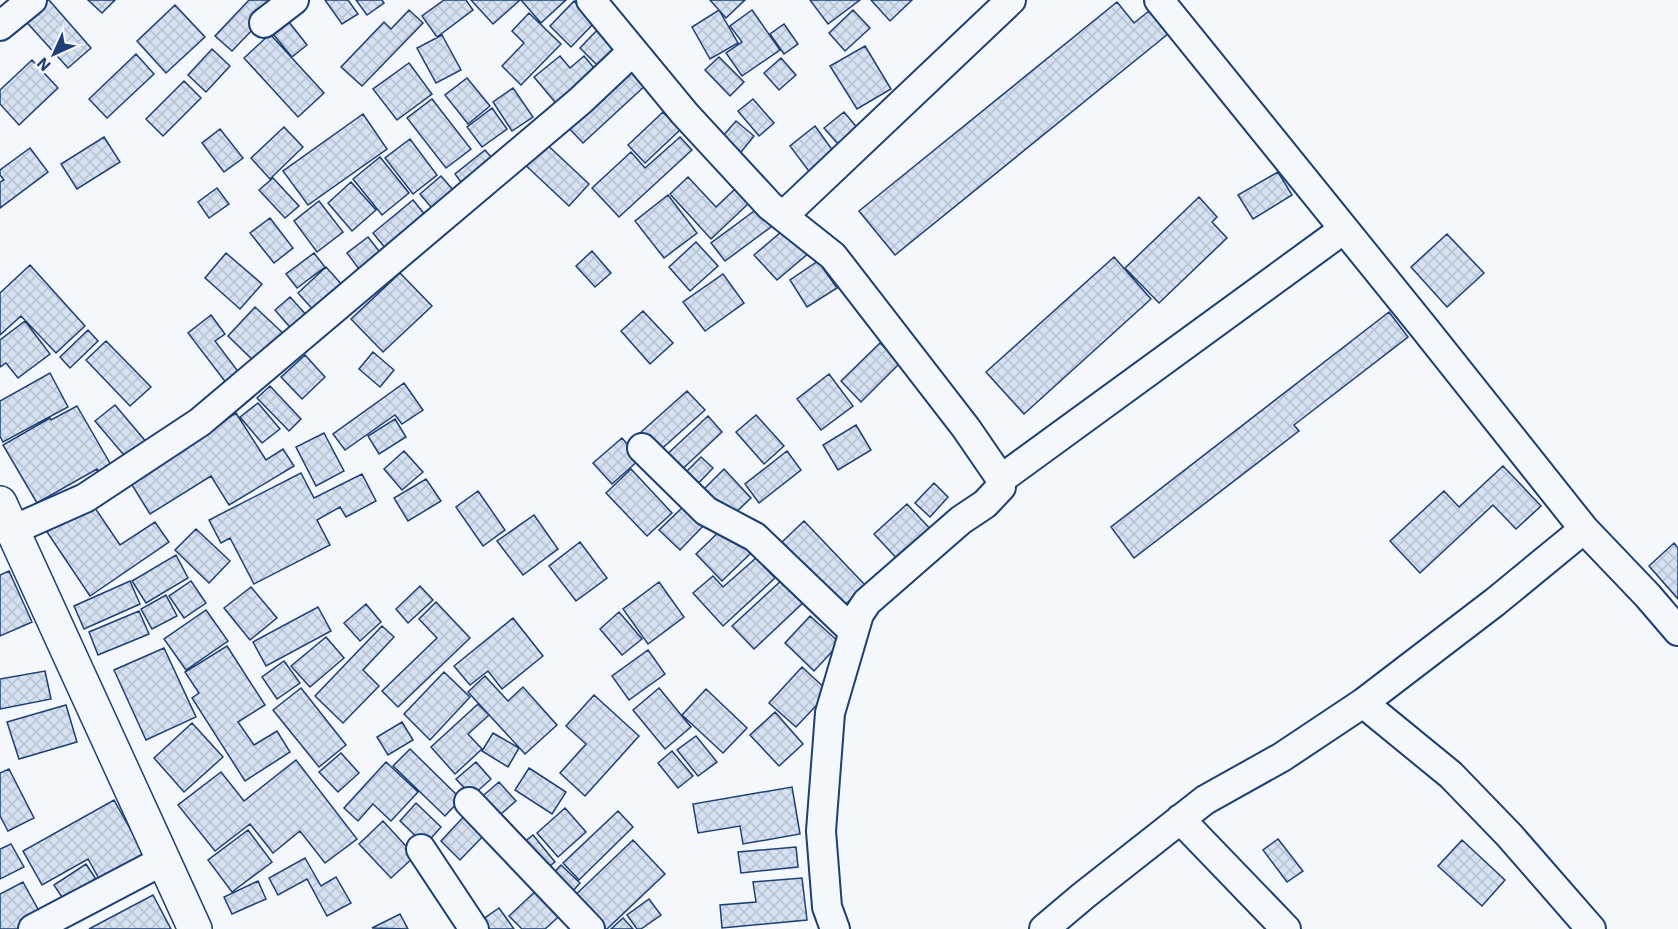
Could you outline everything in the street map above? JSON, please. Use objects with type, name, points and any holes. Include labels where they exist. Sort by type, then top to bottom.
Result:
[{"type":"main road","points":[[7,516],[195,929]]},
{"type":"street","points":[[0,26],[32,0]]},
{"type":"street","points":[[264,23],[294,0]]},
{"type":"street","points":[[591,0],[685,114],[770,206],[833,256],[966,428],[1001,479],[1001,487],[984,504],[962,520],[867,602],[859,614],[830,713],[821,831],[827,907],[835,929]]},
{"type":"street","points":[[783,216],[1011,0]]},
{"type":"street","points":[[1159,0],[1584,529],[1678,631]]},
{"type":"street","points":[[7,516],[85,498],[200,422],[562,117],[633,51]]},
{"type":"street","points":[[1001,479],[1344,229]]},
{"type":"street","points":[[642,448],[706,511],[754,537],[853,631]]},
{"type":"street","points":[[1044,929],[1205,800],[1282,757],[1363,703],[1495,602],[1584,529]]},
{"type":"street","points":[[1363,703],[1451,775],[1509,836],[1591,929]]},
{"type":"street","points":[[470,802],[590,929]]},
{"type":"street","points":[[1180,819],[1286,929]]},
{"type":"street","points":[[421,849],[474,929]]},
{"type":"street","points":[[33,929],[164,860]]},
{"type":"building","points":[[42,0],[49,0],[91,48],[68,68],[22,17]]},
{"type":"building","points":[[88,0],[115,0],[102,13]]},
{"type":"building","points":[[249,0],[281,0],[232,51],[215,36]]},
{"type":"building","points":[[325,0],[348,0],[358,14],[342,24]]},
{"type":"building","points":[[356,0],[382,0],[384,3],[367,15]]},
{"type":"building","points":[[444,0],[466,0],[473,10],[437,37],[422,16]]},
{"type":"building","points":[[471,0],[520,0],[493,24]]},
{"type":"building","points":[[521,0],[566,0],[541,23]]},
{"type":"building","points":[[710,0],[745,0],[726,18]]},
{"type":"building","points":[[810,0],[860,0],[828,24]]},
{"type":"building","points":[[871,0],[912,0],[890,21]]},
{"type":"building","points":[[574,1],[596,21],[571,47],[550,26]]},
{"type":"building","points":[[1117,2],[1134,23],[1149,11],[1168,34],[895,255],[859,211]]},
{"type":"building","points":[[175,5],[205,37],[166,73],[137,41]]},
{"type":"building","points":[[409,10],[423,23],[362,86],[341,67],[384,22],[391,29]]},
{"type":"building","points":[[719,10],[738,43],[710,59],[692,27]]},
{"type":"building","points":[[752,10],[780,50],[742,76],[726,53],[742,42],[730,26]]},
{"type":"building","points":[[853,10],[870,28],[845,51],[829,33]]},
{"type":"building","points":[[529,13],[561,44],[521,85],[502,66],[524,43],[512,31]]},
{"type":"building","points":[[289,22],[307,45],[292,57],[273,34]]},
{"type":"building","points":[[784,24],[798,44],[784,54],[770,34]]},
{"type":"building","points":[[600,27],[626,52],[605,73],[580,48]]},
{"type":"building","points":[[270,34],[324,93],[298,117],[244,58]]},
{"type":"building","points":[[442,35],[461,70],[436,83],[417,48]]},
{"type":"building","points":[[865,46],[891,89],[857,109],[830,66]]},
{"type":"building","points":[[212,49],[230,66],[206,92],[188,75]]},
{"type":"building","points":[[136,54],[154,74],[107,118],[89,99]]},
{"type":"building","points":[[560,56],[570,68],[584,56],[600,75],[560,108],[534,77]]},
{"type":"building","points":[[719,57],[744,82],[730,96],[705,70]]},
{"type":"building","points":[[781,58],[796,75],[779,90],[764,73]]},
{"type":"building","points":[[32,60],[58,88],[19,125],[0,104],[0,90]]},
{"type":"building","points":[[409,63],[432,94],[397,120],[373,89]]},
{"type":"building","points":[[628,63],[648,83],[583,143],[564,123]]},
{"type":"building","points":[[467,78],[490,106],[468,124],[445,95]]},
{"type":"building","points":[[184,81],[201,98],[163,136],[146,119]]},
{"type":"building","points":[[513,88],[533,117],[512,131],[493,102]]},
{"type":"building","points":[[432,99],[471,149],[446,168],[407,118]]},
{"type":"building","points":[[753,99],[774,123],[759,136],[738,111]]},
{"type":"building","points":[[492,108],[507,129],[482,147],[467,127]]},
{"type":"building","points":[[663,112],[680,130],[645,163],[628,145]]},
{"type":"building","points":[[844,112],[864,136],[845,152],[824,128]]},
{"type":"building","points":[[363,114],[387,149],[308,205],[283,171]]},
{"type":"building","points":[[736,121],[754,136],[741,152],[722,137]]},
{"type":"building","points":[[815,126],[836,155],[811,174],[790,146]]},
{"type":"building","points":[[284,127],[303,147],[270,179],[251,158]]},
{"type":"building","points":[[220,129],[243,158],[224,172],[202,143]]},
{"type":"building","points":[[104,137],[120,162],[77,189],[61,164]]},
{"type":"building","points":[[680,137],[692,150],[619,217],[592,188],[631,152],[645,168]]},
{"type":"building","points":[[410,139],[437,175],[413,194],[385,158]]},
{"type":"building","points":[[541,139],[589,184],[569,206],[521,161]]},
{"type":"building","points":[[30,148],[48,172],[0,208],[0,182],[4,180],[0,175],[0,170]]},
{"type":"building","points":[[485,150],[497,164],[466,189],[455,174]]},
{"type":"building","points":[[380,157],[409,193],[382,215],[353,179]]},
{"type":"building","points":[[1278,172],[1292,195],[1253,219],[1238,195]]},
{"type":"building","points":[[441,176],[459,197],[437,214],[420,194]]},
{"type":"building","points":[[688,177],[716,207],[735,189],[748,204],[711,239],[670,194]]},
{"type":"building","points":[[273,178],[299,206],[285,218],[259,190]]},
{"type":"building","points":[[351,182],[376,210],[352,231],[328,203]]},
{"type":"building","points":[[217,188],[229,204],[209,218],[198,202]]},
{"type":"building","points":[[668,195],[697,233],[664,258],[635,221]]},
{"type":"building","points":[[1199,197],[1217,217],[1212,222],[1227,238],[1159,303],[1125,268]]},
{"type":"building","points":[[413,200],[426,216],[386,249],[373,233]]},
{"type":"building","points":[[319,201],[343,232],[317,252],[294,221]]},
{"type":"building","points":[[761,206],[775,224],[725,261],[711,243]]},
{"type":"building","points":[[270,218],[293,248],[274,263],[250,233]]},
{"type":"building","points":[[788,226],[810,252],[777,280],[754,255]]},
{"type":"building","points":[[1447,234],[1484,273],[1447,307],[1411,267]]},
{"type":"building","points":[[368,237],[386,260],[365,277],[347,253]]},
{"type":"building","points":[[696,242],[718,266],[690,291],[669,267]]},
{"type":"building","points":[[592,251],[611,273],[595,287],[576,266]]},
{"type":"building","points":[[226,253],[262,284],[240,309],[205,278]]},
{"type":"building","points":[[314,253],[325,267],[297,288],[286,274]]},
{"type":"building","points":[[1114,257],[1151,299],[1024,414],[986,372]]},
{"type":"building","points":[[818,261],[837,288],[807,307],[790,280]]},
{"type":"building","points":[[30,265],[85,326],[56,353],[21,316],[0,335],[0,293]]},
{"type":"building","points":[[326,267],[344,287],[316,313],[298,293]]},
{"type":"building","points":[[400,273],[432,306],[383,352],[351,319]]},
{"type":"building","points":[[723,274],[744,303],[705,331],[683,302]]},
{"type":"building","points":[[290,297],[309,318],[294,332],[275,310]]},
{"type":"building","points":[[255,307],[286,336],[259,366],[228,336]]},
{"type":"building","points":[[643,311],[673,343],[650,364],[621,331]]},
{"type":"building","points":[[1389,312],[1408,337],[1294,425],[1299,431],[1134,558],[1111,527]]},
{"type":"building","points":[[211,315],[225,334],[215,341],[240,374],[227,384],[188,333]]},
{"type":"building","points":[[25,321],[50,354],[18,378],[6,363],[0,367],[0,340]]},
{"type":"building","points":[[88,330],[98,341],[70,368],[60,357]]},
{"type":"building","points":[[106,341],[151,387],[130,406],[86,360]]},
{"type":"building","points":[[880,343],[900,363],[861,402],[841,381]]},
{"type":"building","points":[[373,352],[394,370],[380,387],[359,369]]},
{"type":"building","points":[[305,355],[325,377],[302,399],[281,377]]},
{"type":"building","points":[[50,373],[68,407],[3,442],[0,436],[0,401]]},
{"type":"building","points":[[829,374],[853,406],[821,430],[797,399]]},
{"type":"building","points":[[404,383],[423,410],[402,424],[395,415],[345,450],[333,434]]},
{"type":"building","points":[[270,386],[301,419],[289,431],[257,398]]},
{"type":"building","points":[[687,391],[705,410],[657,453],[640,433]]},
{"type":"building","points":[[258,403],[280,429],[262,443],[240,417]]},
{"type":"building","points":[[115,405],[148,444],[129,461],[95,421]]},
{"type":"building","points":[[77,406],[111,465],[99,472],[97,469],[37,503],[3,445],[50,418],[51,420]]},
{"type":"building","points":[[236,413],[266,460],[283,449],[294,466],[229,505],[211,476],[150,514],[129,480]]},
{"type":"building","points":[[756,415],[784,446],[764,464],[736,432]]},
{"type":"building","points":[[708,416],[722,432],[675,476],[661,460]]},
{"type":"building","points":[[395,419],[406,437],[379,454],[368,436]]},
{"type":"building","points":[[856,425],[871,450],[838,470],[823,445]]},
{"type":"building","points":[[324,433],[344,471],[316,486],[296,447]]},
{"type":"building","points":[[622,438],[640,459],[612,484],[593,463]]},
{"type":"building","points":[[404,451],[423,472],[402,490],[384,469]]},
{"type":"building","points":[[787,451],[801,470],[759,503],[745,484]]},
{"type":"building","points":[[701,457],[713,468],[692,490],[680,478]]},
{"type":"building","points":[[1503,466],[1541,506],[1516,529],[1493,505],[1420,573],[1390,541],[1444,491],[1459,507]]},
{"type":"building","points":[[631,469],[672,513],[647,536],[606,493]]},
{"type":"building","points":[[724,469],[751,498],[732,516],[703,490]]},
{"type":"building","points":[[301,473],[314,498],[362,474],[376,501],[346,517],[340,507],[317,520],[330,545],[254,584],[230,538],[221,543],[209,520]]},
{"type":"building","points":[[426,479],[441,501],[408,521],[394,498]]},
{"type":"building","points":[[934,483],[948,497],[930,517],[915,503]]},
{"type":"building","points":[[478,491],[505,530],[483,546],[456,507]]},
{"type":"building","points":[[91,502],[120,545],[155,522],[169,542],[90,596],[47,532]]},
{"type":"building","points":[[907,504],[934,533],[902,564],[874,534]]},
{"type":"building","points":[[685,505],[705,524],[680,550],[659,530]]},
{"type":"building","points":[[534,515],[558,549],[523,575],[497,541]]},
{"type":"building","points":[[804,521],[865,585],[843,607],[782,542]]},
{"type":"building","points":[[726,525],[752,552],[722,581],[696,554]]},
{"type":"building","points":[[196,529],[230,561],[209,583],[175,550]]},
{"type":"building","points":[[580,542],[607,578],[576,601],[549,566]]},
{"type":"building","points":[[1674,543],[1678,548],[1678,599],[1649,566]]},
{"type":"building","points":[[176,555],[188,578],[146,603],[132,581]]},
{"type":"building","points":[[756,558],[775,578],[723,626],[693,593],[713,576],[723,587]]},
{"type":"building","points":[[9,571],[32,622],[0,636],[0,575]]},
{"type":"building","points":[[783,579],[804,602],[754,649],[732,626]]},
{"type":"building","points":[[130,581],[140,604],[84,629],[74,606]]},
{"type":"building","points":[[191,581],[206,603],[184,618],[169,596]]},
{"type":"building","points":[[659,582],[684,617],[648,644],[623,609]]},
{"type":"building","points":[[420,586],[433,600],[408,623],[396,609]]},
{"type":"building","points":[[251,587],[277,618],[250,640],[224,608]]},
{"type":"building","points":[[166,595],[177,616],[152,629],[141,609]]},
{"type":"building","points":[[436,602],[470,638],[398,707],[382,691],[437,638],[419,619]]},
{"type":"building","points":[[366,604],[381,622],[360,641],[344,623]]},
{"type":"building","points":[[318,607],[331,631],[266,666],[253,642]]},
{"type":"building","points":[[206,610],[228,641],[186,670],[164,639]]},
{"type":"building","points":[[139,611],[149,634],[98,655],[89,632]]},
{"type":"building","points":[[619,612],[642,639],[622,655],[600,629]]},
{"type":"building","points":[[810,616],[840,643],[814,671],[785,643]]},
{"type":"building","points":[[513,618],[543,656],[502,689],[488,671],[470,685],[454,666]]},
{"type":"building","points":[[382,626],[394,637],[363,670],[379,686],[343,723],[315,696]]},
{"type":"building","points":[[326,637],[344,658],[310,687],[291,666]]},
{"type":"building","points":[[227,646],[265,705],[238,722],[254,745],[277,731],[290,752],[245,781],[192,698],[199,693],[185,672]]},
{"type":"building","points":[[164,648],[196,717],[146,740],[114,670]]},
{"type":"building","points":[[648,650],[665,674],[629,700],[612,676]]},
{"type":"building","points":[[284,661],[300,683],[277,699],[262,677]]},
{"type":"building","points":[[802,667],[829,692],[796,727],[769,703]]},
{"type":"building","points":[[45,671],[51,699],[0,709],[0,679]]},
{"type":"building","points":[[444,672],[470,697],[430,740],[404,714]]},
{"type":"building","points":[[485,676],[508,701],[523,687],[557,725],[525,754],[468,692]]},
{"type":"building","points":[[301,688],[346,745],[319,767],[273,710]]},
{"type":"building","points":[[659,688],[691,727],[665,749],[633,710]]},
{"type":"building","points":[[706,689],[747,728],[723,753],[682,715]]},
{"type":"building","points":[[594,695],[639,736],[585,796],[560,773],[586,744],[566,726]]},
{"type":"building","points":[[478,704],[489,715],[468,734],[482,749],[455,774],[431,747]]},
{"type":"building","points":[[66,705],[77,742],[19,759],[7,722]]},
{"type":"building","points":[[775,712],[803,744],[779,766],[750,735]]},
{"type":"building","points":[[402,722],[413,740],[388,755],[377,737]]},
{"type":"building","points":[[192,723],[223,757],[184,792],[154,758]]},
{"type":"building","points":[[493,733],[519,748],[508,767],[482,751]]},
{"type":"building","points":[[696,736],[717,762],[698,776],[677,750]]},
{"type":"building","points":[[410,749],[461,799],[445,816],[393,766]]},
{"type":"building","points":[[672,751],[693,776],[678,788],[658,763]]},
{"type":"building","points":[[341,753],[359,773],[338,792],[319,772]]},
{"type":"building","points":[[296,760],[357,839],[325,863],[300,831],[273,853],[250,824],[215,851],[178,805],[221,772],[244,801]]},
{"type":"building","points":[[386,762],[418,792],[391,821],[373,804],[358,821],[344,808]]},
{"type":"building","points":[[476,762],[491,779],[472,796],[456,779]]},
{"type":"building","points":[[529,768],[566,792],[552,814],[515,790]]},
{"type":"building","points":[[9,769],[34,818],[8,831],[0,816],[0,773]]},
{"type":"building","points":[[499,782],[516,801],[495,819],[478,800]]},
{"type":"building","points":[[792,787],[800,834],[743,844],[740,826],[698,833],[693,804]]},
{"type":"building","points":[[114,800],[152,868],[107,893],[88,859],[42,885],[23,851]]},
{"type":"building","points":[[416,803],[441,827],[425,845],[400,821]]},
{"type":"building","points":[[565,808],[586,832],[558,857],[537,833]]},
{"type":"building","points":[[469,811],[489,830],[460,860],[441,841]]},
{"type":"building","points":[[618,811],[633,827],[579,880],[563,863]]},
{"type":"building","points":[[383,821],[415,856],[391,878],[359,844]]},
{"type":"building","points":[[248,830],[272,862],[232,892],[208,860]]},
{"type":"building","points":[[533,835],[555,862],[541,873],[519,846]]},
{"type":"building","points":[[1278,839],[1303,871],[1287,882],[1263,850]]},
{"type":"building","points":[[633,840],[665,874],[607,929],[593,929],[568,902]]},
{"type":"building","points":[[1462,840],[1505,880],[1482,906],[1438,866]]},
{"type":"building","points":[[11,844],[24,867],[0,879],[0,849]]},
{"type":"building","points":[[796,847],[798,867],[741,873],[738,852]]},
{"type":"building","points":[[305,858],[321,886],[336,877],[351,903],[327,916],[307,879],[278,895],[269,878]]},
{"type":"building","points":[[86,864],[105,893],[73,914],[54,885]]},
{"type":"building","points":[[561,865],[580,883],[566,899],[546,881]]},
{"type":"building","points":[[802,878],[807,920],[722,928],[720,905],[756,902],[753,882]]},
{"type":"building","points":[[258,881],[266,899],[232,914],[224,897]]},
{"type":"building","points":[[23,882],[49,929],[0,929],[0,894]]},
{"type":"building","points":[[541,886],[565,911],[545,929],[522,929],[509,916]]},
{"type":"building","points":[[153,895],[171,929],[89,929]]},
{"type":"building","points":[[649,899],[661,915],[641,929],[637,929],[627,915]]},
{"type":"building","points":[[499,908],[514,929],[480,929],[476,924]]},
{"type":"building","points":[[400,914],[408,929],[372,928]]},
{"type":"building","points":[[623,918],[633,929],[611,929]]}]
